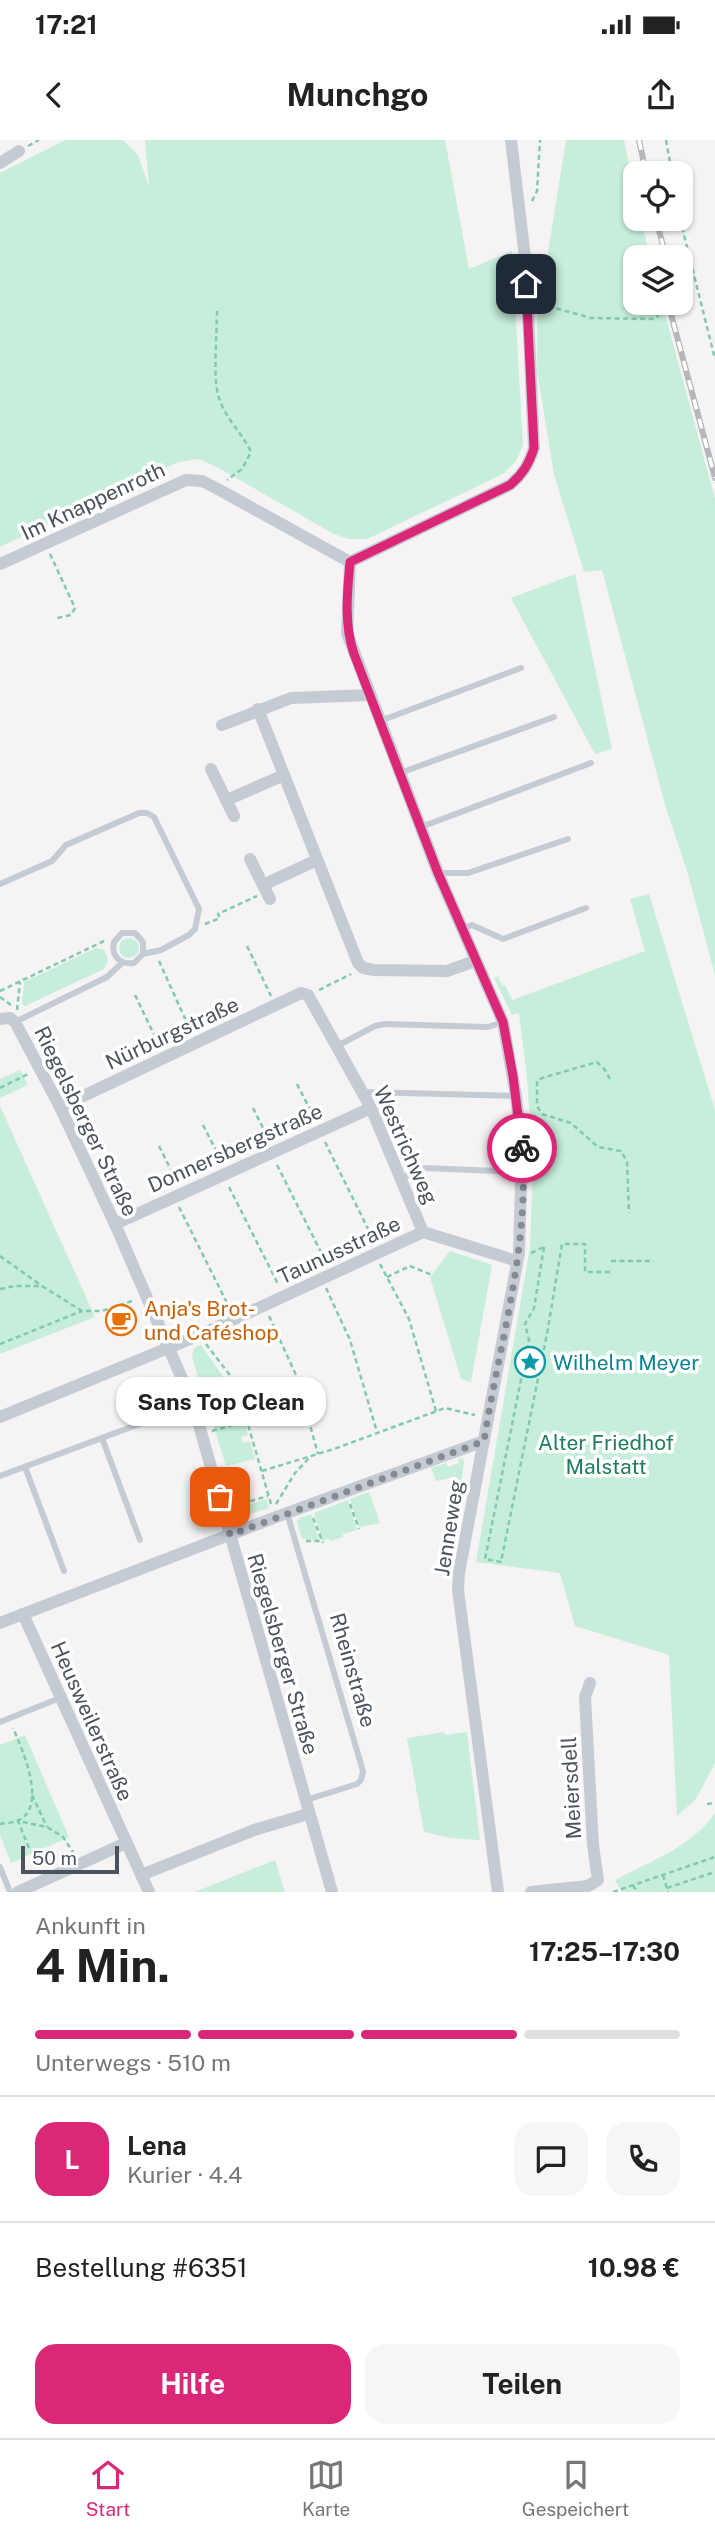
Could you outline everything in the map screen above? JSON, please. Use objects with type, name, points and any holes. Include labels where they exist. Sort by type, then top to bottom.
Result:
[{"type":"street","points":[[350,562],[510,485],[523,474],[534,448],[526,266],[511,140]]},
{"type":"street","points":[[0,163],[19,151]]},
{"type":"street","name":"Im Knappenroth","points":[[0,564],[186,480],[202,481],[216,488],[350,562]]},
{"type":"street","name":"Jenneweg","points":[[350,562],[347,633],[438,873],[503,1022],[516,1096],[523,1172],[517,1261],[458,1590],[498,1892]]},
{"type":"street","points":[[222,725],[278,702],[305,696],[370,695]]},
{"type":"street","points":[[258,709],[358,963],[363,968],[439,972],[475,961]]},
{"type":"street","points":[[211,769],[234,816]]},
{"type":"street","points":[[227,800],[284,775]]},
{"type":"street","points":[[250,859],[266,892],[317,860]]},
{"type":"street","name":"Nürburgstraße","points":[[60,1107],[301,993]]},
{"type":"street","name":"Westrichweg","points":[[301,993],[308,995],[363,1092],[402,1178],[422,1232],[517,1261]]},
{"type":"street","name":"Riegelsberger Straße","points":[[0,1019],[16,1016],[148,1295],[193,1404],[332,1892]]},
{"type":"street","name":"Donnersbergstraße","points":[[115,1224],[371,1108]]},
{"type":"street","name":"Taunusstraße","points":[[0,1417],[170,1349],[422,1232]]},
{"type":"street","points":[[0,1623],[230,1535],[278,1510],[484,1441]]},
{"type":"street","name":"Heusweilerstraße","points":[[23,1614],[149,1892]]},
{"type":"street","name":"Meiersdell","points":[[590,1683],[585,1697],[593,1846],[598,1880],[591,1889]]},
{"type":"street","points":[[141,1875],[254,1830],[309,1814]]},
{"type":"street","points":[[18,1892],[126,1843]]},
{"type":"street","points":[[531,1892],[591,1889]]},
{"type":"lane","points":[[380,721],[521,668]]},
{"type":"lane","points":[[400,773],[554,717]]},
{"type":"lane","points":[[421,827],[591,763]]},
{"type":"lane","points":[[0,884],[52,861],[66,845],[139,813],[147,813],[154,817],[199,909],[195,929],[189,935],[172,946],[143,954],[134,962],[117,959],[112,948],[117,936],[128,932],[140,937],[143,954]]},
{"type":"lane","points":[[438,873],[468,873],[568,839]]},
{"type":"lane","points":[[462,929],[472,925],[503,939],[586,908]]},
{"type":"lane","points":[[16,1016],[107,977],[122,962]]},
{"type":"lane","points":[[337,1046],[375,1026],[385,1024],[488,1027],[503,1022]]},
{"type":"lane","points":[[363,1092],[516,1096]]},
{"type":"lane","points":[[402,1178],[424,1168],[523,1172]]},
{"type":"lane","points":[[0,1476],[193,1404]]},
{"type":"lane","points":[[102,1438],[140,1540]]},
{"type":"lane","points":[[25,1467],[64,1571]]},
{"type":"lane","name":"Rheinstraße","points":[[278,1510],[363,1771],[357,1784],[304,1801]]},
{"type":"lane","points":[[0,1722],[61,1698]]},
{"type":"lane","points":[[0,1867],[10,1892]]},
{"type":"path","points":[[520,209],[532,201],[537,191],[540,140]]},
{"type":"path","points":[[666,140],[670,161]]},
{"type":"path","points":[[683,231],[715,359]]},
{"type":"path","points":[[527,302],[592,318],[652,318],[658,315]]},
{"type":"path","points":[[216,488],[242,469],[251,452],[243,436],[231,425],[217,393],[217,311]]},
{"type":"path","points":[[45,544],[75,608],[71,615],[57,618]]},
{"type":"path","points":[[218,919],[218,914],[266,892]]},
{"type":"path","points":[[0,991],[95,944],[117,936]]},
{"type":"path","points":[[247,946],[275,1005]]},
{"type":"path","points":[[155,952],[196,1042]]},
{"type":"path","points":[[319,990],[340,980]]},
{"type":"path","points":[[16,1016],[20,982]]},
{"type":"path","points":[[135,995],[165,1058]]},
{"type":"path","points":[[610,1079],[597,1062],[542,1078],[537,1081],[536,1086],[537,1107],[542,1114],[571,1124],[598,1147],[621,1151],[627,1162],[629,1213]]},
{"type":"path","points":[[0,1088],[40,1068]]},
{"type":"path","points":[[297,1084],[409,1319],[436,1410]]},
{"type":"path","points":[[253,1108],[327,1277],[350,1340],[377,1432]]},
{"type":"path","points":[[203,1125],[284,1297]]},
{"type":"path","points":[[159,1146],[178,1195],[235,1320]]},
{"type":"path","points":[[529,1254],[544,1248],[534,1308],[525,1324],[529,1340],[485,1559],[501,1562],[547,1334],[562,1244],[585,1244],[585,1272],[611,1272]]},
{"type":"path","points":[[0,1256],[82,1311]]},
{"type":"path","points":[[611,1261],[654,1261]]},
{"type":"path","points":[[387,1277],[410,1266],[432,1275]]},
{"type":"path","points":[[0,1289],[42,1286]]},
{"type":"path","points":[[0,1344],[82,1311],[102,1311],[148,1295]]},
{"type":"path","points":[[264,1306],[296,1375],[318,1454]]},
{"type":"path","points":[[200,1335],[236,1383],[269,1496],[278,1510]]},
{"type":"path","points":[[262,1471],[318,1454],[436,1410],[445,1408],[472,1414]]},
{"type":"path","points":[[216,1430],[248,1421]]},
{"type":"path","points":[[278,1510],[295,1473],[312,1456]]},
{"type":"path","points":[[234,1506],[269,1496]]},
{"type":"path","points":[[349,1500],[359,1529]]},
{"type":"path","points":[[303,1541],[322,1542],[312,1514]]},
{"type":"path","points":[[9,1718],[30,1774],[32,1796],[30,1807],[18,1821]]},
{"type":"path","points":[[32,1796],[47,1827]]},
{"type":"path","points":[[707,1804],[715,1803]]},
{"type":"path","points":[[18,1821],[29,1848]]},
{"type":"path","points":[[0,1824],[18,1821],[47,1827],[64,1836],[78,1865]]},
{"type":"path","points":[[613,1892],[715,1857]]},
{"type":"path","points":[[663,1875],[668,1890],[715,1872]]},
{"type":"path","points":[[633,1885],[637,1892]]},
{"type":"green space","points":[[65,140],[123,140],[138,155],[149,187],[145,140],[445,140],[469,269],[512,251],[523,445],[516,461],[503,474],[367,539],[349,539],[334,534],[199,459],[178,462],[0,547],[0,173]]},
{"type":"green space","points":[[566,140],[624,140],[628,161],[623,161],[623,231],[644,231],[647,245],[623,245],[623,315],[665,315],[715,499],[715,975],[688,874],[666,808],[602,570],[584,572],[554,474],[537,371],[537,321]]},
{"type":"green space","points":[[575,574],[612,749],[595,754],[511,598]]},
{"type":"green space","name":"Alter Friedhof Malstatt","points":[[649,894],[715,1110],[715,1763],[696,1799],[677,1816],[669,1655],[575,1626],[560,1573],[476,1562],[530,1247],[533,1165],[519,1013],[512,1015],[494,978],[498,976],[512,1000],[645,951],[630,899]]},
{"type":"green space","points":[[125,938],[133,938],[139,948],[133,958],[125,958],[119,952],[119,944]]},
{"type":"green space","points":[[96,948],[104,950],[108,960],[104,969],[25,1006],[22,1004],[24,982]]},
{"type":"green space","points":[[20,1070],[28,1085],[0,1098],[0,1079]]},
{"type":"green space","points":[[0,1106],[95,1317],[0,1354]]},
{"type":"green space","points":[[450,1251],[492,1265],[471,1382],[461,1379],[430,1277]]},
{"type":"green space","points":[[201,1345],[226,1381],[231,1380],[236,1394],[229,1396],[231,1402],[238,1401],[248,1435],[241,1437],[243,1443],[250,1441],[255,1459],[226,1466],[192,1357],[194,1348]]},
{"type":"green space","points":[[458,1458],[463,1459],[464,1463],[461,1485],[451,1478],[436,1481],[431,1468],[446,1463],[448,1467],[459,1463]]},
{"type":"green space","points":[[369,1492],[380,1523],[359,1527],[350,1499]]},
{"type":"green space","points":[[266,1499],[269,1508],[244,1516],[242,1507]]},
{"type":"green space","points":[[348,1500],[357,1530],[343,1534],[343,1537],[322,1541],[314,1513]]},
{"type":"green space","points":[[311,1514],[319,1540],[302,1539],[297,1522]]},
{"type":"green space","points":[[444,1732],[445,1735],[467,1732],[480,1840],[451,1838],[424,1832],[407,1738]]},
{"type":"green space","points":[[25,1735],[69,1837],[11,1863],[0,1835],[0,1745]]},
{"type":"green space","points":[[715,1813],[715,1892],[622,1892],[615,1880],[683,1844],[706,1825]]},
{"type":"green space","points":[[275,1860],[285,1892],[195,1892]]},
{"type":"railway","points":[[639,140],[643,161]]},
{"type":"railway","points":[[659,231],[663,245]]},
{"type":"railway","points":[[671,315],[715,478]]},
{"type":"way so far","points":[[220,1497],[230,1535],[484,1441],[519,1252],[522,1148]]},
{"type":"place","name":"Anja's Brot- und Caféshop","points":[[121,1320]]},
{"type":"place","name":"Wilhelm Meyer","points":[[530,1362]]},
{"type":"place","name":"Sans Top Clean","points":[[220,1497]]},
{"type":"route","points":[[522,1148],[503,1022],[438,873],[354,654],[347,633],[347,610],[350,562],[510,485],[523,474],[530,462],[534,448],[526,284]]}]
